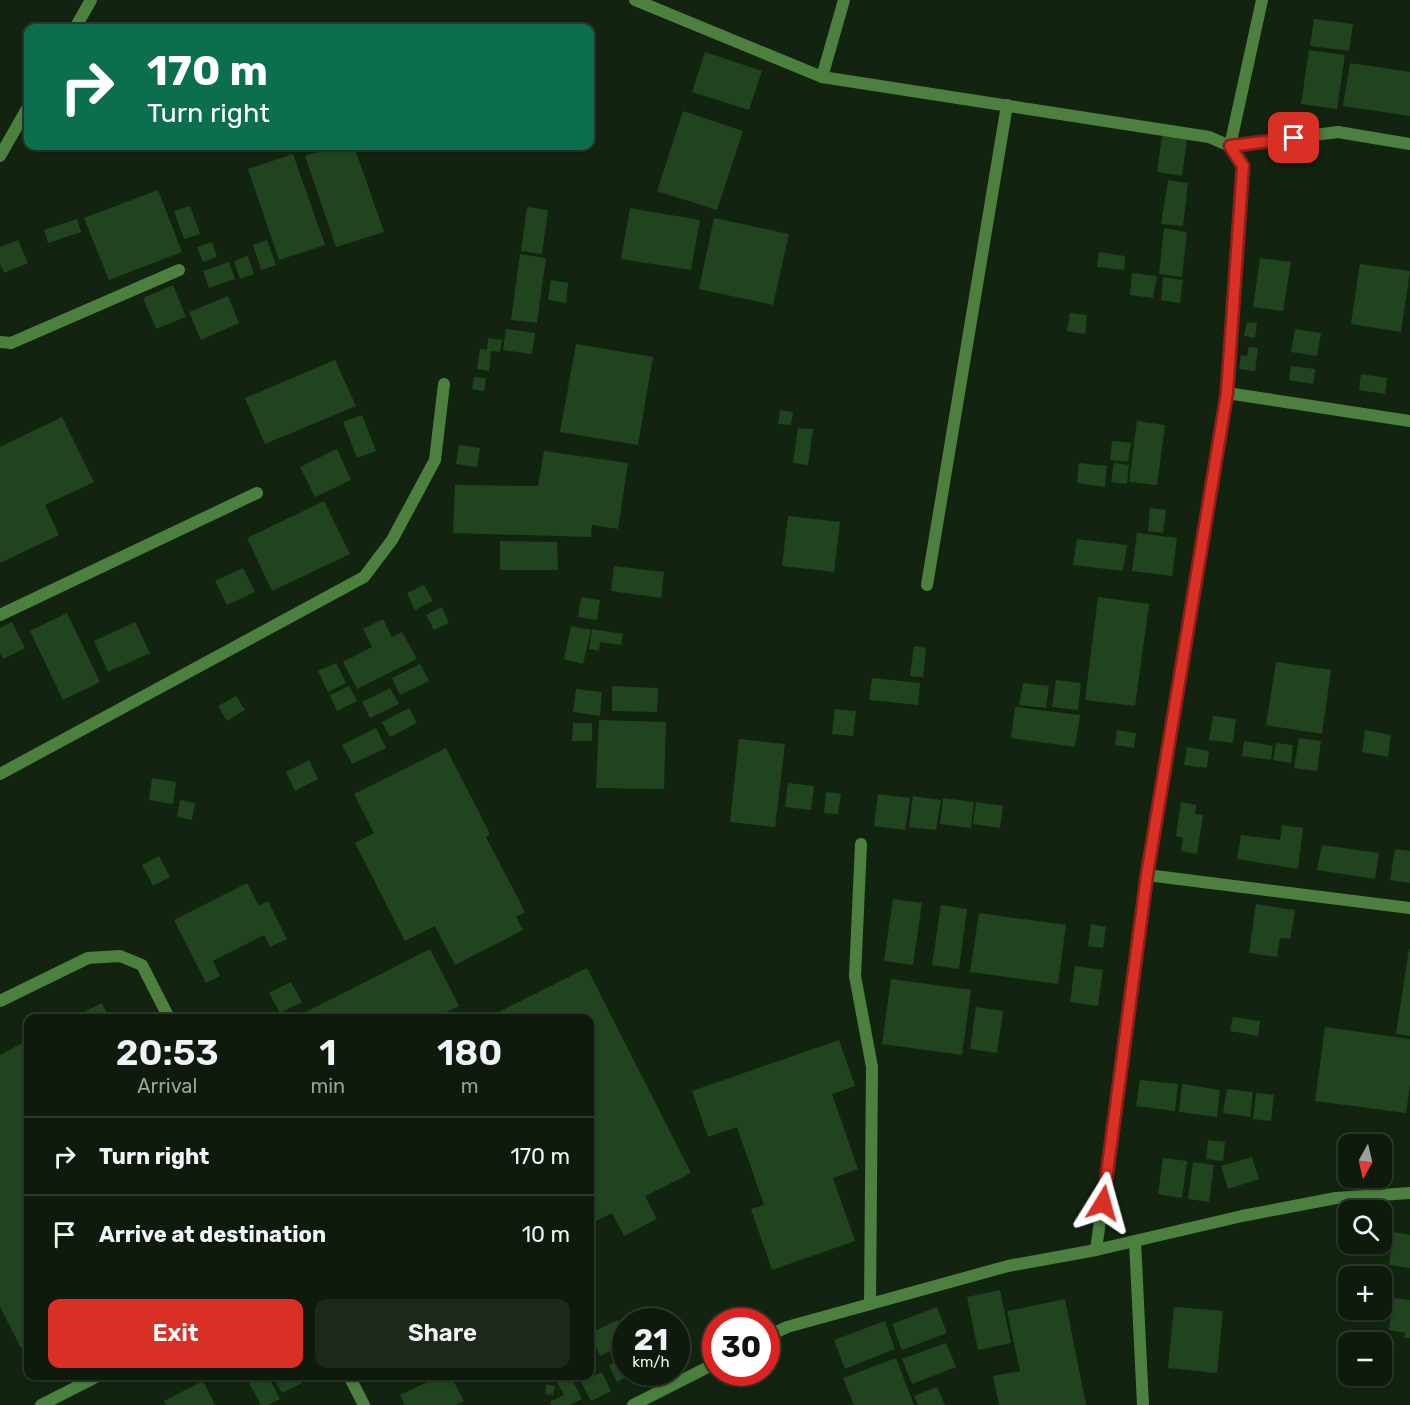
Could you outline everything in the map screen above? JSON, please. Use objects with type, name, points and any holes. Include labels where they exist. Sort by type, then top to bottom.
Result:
[{"type":"street","points":[[77,24],[91,0]]},
{"type":"street","points":[[635,0],[822,77],[1209,137],[1230,146],[1338,132],[1410,144]]},
{"type":"street","points":[[822,77],[844,0]]},
{"type":"street","points":[[1096,1250],[1147,875],[1227,393],[1243,166],[1230,146],[1262,0]]},
{"type":"street","points":[[927,585],[1007,105]]},
{"type":"street","points":[[0,156],[24,114]]},
{"type":"street","points":[[0,342],[11,343],[179,270]]},
{"type":"street","points":[[0,774],[364,577],[393,540],[435,460],[444,384]]},
{"type":"street","points":[[1227,393],[1410,421]]},
{"type":"street","points":[[0,615],[257,493]]},
{"type":"street","points":[[861,844],[855,976],[872,1066],[870,1304]]},
{"type":"street","points":[[1147,875],[1410,908]]},
{"type":"street","points":[[0,1001],[88,958],[120,956],[142,965],[167,1014]]},
{"type":"street","points":[[780,1330],[1008,1266],[1096,1250],[1242,1216],[1336,1198],[1410,1193]]},
{"type":"street","points":[[1135,1241],[1143,1405]]},
{"type":"street","points":[[633,1405],[702,1370]]},
{"type":"street","points":[[41,1405],[91,1380]]},
{"type":"street","points":[[351,1380],[364,1405]]},
{"type":"building","points":[[1314,19],[1353,24],[1349,51],[1310,46]]},
{"type":"building","points":[[1309,50],[1345,55],[1337,109],[1301,104]]},
{"type":"building","points":[[705,52],[762,71],[749,110],[692,92]]},
{"type":"building","points":[[1350,63],[1410,72],[1410,116],[1343,106]]},
{"type":"building","points":[[683,111],[743,131],[717,210],[657,191]]},
{"type":"building","points":[[1162,136],[1187,139],[1182,176],[1157,172]]},
{"type":"building","points":[[324,150],[355,150],[384,232],[336,247],[305,156]]},
{"type":"building","points":[[293,154],[325,245],[279,260],[248,169]]},
{"type":"building","points":[[1168,180],[1188,183],[1183,226],[1161,224]]},
{"type":"building","points":[[158,190],[182,252],[109,280],[84,218]]},
{"type":"building","points":[[190,206],[200,234],[184,239],[174,211]]},
{"type":"building","points":[[527,207],[548,210],[542,254],[521,251]]},
{"type":"building","points":[[630,208],[700,220],[691,270],[621,259]]},
{"type":"building","points":[[714,218],[789,234],[773,305],[699,289]]},
{"type":"building","points":[[77,219],[81,232],[48,243],[44,230]]},
{"type":"building","points":[[1164,228],[1187,232],[1182,277],[1159,274]]},
{"type":"building","points":[[18,240],[28,263],[4,273],[0,264],[0,247]]},
{"type":"building","points":[[267,240],[276,265],[261,270],[253,245]]},
{"type":"building","points":[[212,242],[217,257],[203,262],[197,247]]},
{"type":"building","points":[[1099,252],[1125,256],[1124,270],[1097,267]]},
{"type":"building","points":[[520,254],[546,258],[537,323],[511,320]]},
{"type":"building","points":[[248,256],[254,274],[240,279],[234,261]]},
{"type":"building","points":[[1260,258],[1291,262],[1283,311],[1253,307]]},
{"type":"building","points":[[229,262],[235,279],[209,288],[203,271]]},
{"type":"building","points":[[1360,264],[1410,271],[1401,332],[1351,324]]},
{"type":"building","points":[[1132,273],[1157,276],[1153,298],[1130,295]]},
{"type":"building","points":[[1163,277],[1183,280],[1180,303],[1161,300]]},
{"type":"building","points":[[551,280],[568,283],[566,303],[548,300]]},
{"type":"building","points":[[173,285],[186,317],[156,329],[143,298]]},
{"type":"building","points":[[228,296],[239,323],[201,340],[189,312]]},
{"type":"building","points":[[1070,313],[1087,315],[1085,334],[1067,331]]},
{"type":"building","points":[[1247,322],[1257,323],[1255,338],[1244,336]]},
{"type":"building","points":[[506,329],[535,333],[532,354],[503,350]]},
{"type":"building","points":[[1295,329],[1321,333],[1317,356],[1291,352]]},
{"type":"building","points":[[488,338],[502,340],[500,352],[491,351],[489,371],[477,369],[480,349],[487,350]]},
{"type":"building","points":[[576,344],[653,357],[638,445],[560,432]]},
{"type":"building","points":[[1249,347],[1258,348],[1255,371],[1239,369],[1241,355],[1247,356]]},
{"type":"building","points":[[335,360],[356,406],[265,444],[245,398]]},
{"type":"building","points":[[1291,366],[1315,369],[1313,384],[1289,380]]},
{"type":"building","points":[[1361,374],[1387,378],[1385,394],[1359,390]]},
{"type":"building","points":[[474,377],[486,378],[484,391],[472,389]]},
{"type":"building","points":[[780,410],[793,412],[791,425],[778,424]]},
{"type":"building","points":[[362,415],[376,451],[357,458],[343,422]]},
{"type":"building","points":[[62,417],[94,482],[45,505],[59,535],[0,563],[0,447]]},
{"type":"building","points":[[1137,421],[1165,425],[1157,485],[1129,482]]},
{"type":"building","points":[[798,428],[813,429],[808,465],[793,463]]},
{"type":"building","points":[[1112,441],[1131,443],[1128,462],[1110,460]]},
{"type":"building","points":[[459,445],[480,448],[477,467],[456,464]]},
{"type":"building","points":[[337,449],[351,480],[315,497],[300,467]]},
{"type":"building","points":[[544,451],[628,463],[618,529],[592,525],[591,537],[453,533],[455,485],[538,486]]},
{"type":"building","points":[[1079,463],[1107,466],[1105,487],[1077,483]]},
{"type":"building","points":[[1114,463],[1129,465],[1127,484],[1111,482]]},
{"type":"building","points":[[324,501],[350,554],[272,591],[247,538]]},
{"type":"building","points":[[1150,508],[1166,510],[1163,533],[1148,531]]},
{"type":"building","points":[[788,516],[840,522],[834,572],[782,566]]},
{"type":"building","points":[[1137,533],[1177,538],[1172,576],[1132,571]]},
{"type":"building","points":[[1077,539],[1127,545],[1123,571],[1073,565]]},
{"type":"building","points":[[500,541],[557,542],[558,570],[500,570]]},
{"type":"building","points":[[614,566],[664,572],[661,598],[611,591]]},
{"type":"building","points":[[243,568],[255,592],[227,605],[215,581]]},
{"type":"building","points":[[424,585],[433,601],[415,610],[407,593]]},
{"type":"building","points":[[581,597],[600,600],[597,620],[578,617]]},
{"type":"building","points":[[1098,597],[1149,604],[1135,706],[1085,700]]},
{"type":"building","points":[[442,607],[449,623],[434,630],[426,615]]},
{"type":"building","points":[[67,613],[100,682],[63,700],[30,631]]},
{"type":"building","points":[[383,619],[392,637],[402,632],[417,659],[357,689],[343,662],[372,647],[363,629]]},
{"type":"building","points":[[12,622],[25,648],[3,659],[0,653],[0,628]]},
{"type":"building","points":[[135,622],[150,653],[108,672],[94,641]]},
{"type":"building","points":[[571,626],[591,630],[583,664],[564,659]]},
{"type":"building","points":[[592,629],[623,634],[621,645],[600,642],[599,651],[589,649]]},
{"type":"building","points":[[914,646],[926,648],[923,677],[910,676]]},
{"type":"building","points":[[1276,662],[1331,670],[1322,734],[1266,725]]},
{"type":"building","points":[[336,663],[346,683],[328,692],[318,671]]},
{"type":"building","points":[[420,664],[429,681],[400,695],[392,678]]},
{"type":"building","points":[[872,678],[920,683],[918,705],[869,700]]},
{"type":"building","points":[[1056,680],[1081,683],[1078,710],[1052,707]]},
{"type":"building","points":[[1023,683],[1049,686],[1046,708],[1019,705]]},
{"type":"building","points":[[349,686],[357,701],[337,711],[330,695]]},
{"type":"building","points":[[612,686],[658,688],[657,712],[612,711]]},
{"type":"building","points":[[390,688],[399,704],[370,718],[362,702]]},
{"type":"building","points":[[576,689],[602,692],[600,716],[573,712]]},
{"type":"building","points":[[236,696],[245,710],[227,721],[218,706]]},
{"type":"building","points":[[1015,707],[1080,715],[1075,747],[1011,738]]},
{"type":"building","points":[[409,708],[417,723],[390,737],[382,722]]},
{"type":"building","points":[[835,709],[856,711],[853,736],[832,734]]},
{"type":"building","points":[[1213,716],[1236,719],[1233,743],[1209,740]]},
{"type":"building","points":[[599,720],[666,722],[664,789],[596,788]]},
{"type":"building","points":[[573,723],[592,723],[592,741],[572,741]]},
{"type":"building","points":[[376,728],[386,748],[352,764],[342,745]]},
{"type":"building","points":[[1117,730],[1136,733],[1134,748],[1115,745]]},
{"type":"building","points":[[1365,730],[1391,735],[1388,757],[1362,752]]},
{"type":"building","points":[[1299,738],[1321,741],[1317,771],[1294,768]]},
{"type":"building","points":[[739,739],[785,744],[775,827],[730,822]]},
{"type":"building","points":[[1244,741],[1273,746],[1271,760],[1242,756]]},
{"type":"building","points":[[1276,743],[1293,745],[1291,763],[1273,760]]},
{"type":"building","points":[[1187,747],[1209,751],[1207,768],[1184,765]]},
{"type":"building","points":[[446,748],[490,834],[486,837],[525,912],[516,917],[523,930],[455,965],[435,926],[405,941],[355,843],[374,833],[354,794]]},
{"type":"building","points":[[309,760],[318,779],[295,791],[286,772]]},
{"type":"building","points":[[152,778],[176,782],[173,804],[149,800]]},
{"type":"building","points":[[788,783],[814,786],[811,810],[785,807]]},
{"type":"building","points":[[826,792],[841,794],[838,814],[824,813]]},
{"type":"building","points":[[878,794],[910,798],[905,830],[874,826]]},
{"type":"building","points":[[913,796],[941,800],[936,830],[909,827]]},
{"type":"building","points":[[943,798],[974,802],[971,828],[940,824]]},
{"type":"building","points":[[180,800],[195,803],[192,820],[177,817]]},
{"type":"building","points":[[976,802],[1003,806],[1000,828],[973,824]]},
{"type":"building","points":[[1181,802],[1196,805],[1195,814],[1203,815],[1197,854],[1181,851],[1183,838],[1176,836]]},
{"type":"building","points":[[1282,825],[1303,828],[1298,869],[1237,859],[1241,835],[1280,840]]},
{"type":"building","points":[[1322,845],[1379,853],[1375,879],[1317,870]]},
{"type":"building","points":[[1395,849],[1410,851],[1410,883],[1390,880]]},
{"type":"building","points":[[159,856],[170,877],[153,886],[142,865]]},
{"type":"building","points":[[247,883],[259,906],[268,901],[287,939],[270,947],[264,935],[213,961],[220,976],[206,983],[174,920]]},
{"type":"building","points":[[893,899],[922,903],[913,965],[884,961]]},
{"type":"building","points":[[1256,904],[1295,910],[1290,939],[1280,938],[1277,957],[1249,953]]},
{"type":"building","points":[[941,905],[967,909],[959,969],[932,965]]},
{"type":"building","points":[[979,913],[1066,925],[1058,984],[970,972]]},
{"type":"building","points":[[1091,924],[1106,927],[1103,948],[1088,946]]},
{"type":"building","points":[[430,949],[459,1006],[442,1014],[307,1014],[306,1012]]},
{"type":"building","points":[[1410,949],[1410,1036],[1396,1034]]},
{"type":"building","points":[[1075,966],[1103,970],[1098,1006],[1070,1002]]},
{"type":"building","points":[[587,968],[691,1173],[645,1196],[657,1219],[624,1236],[612,1213],[594,1222],[594,1014],[495,1014]]},
{"type":"building","points":[[891,979],[971,990],[962,1055],[882,1044]]},
{"type":"building","points":[[291,982],[302,1002],[280,1013],[269,993]]},
{"type":"building","points":[[102,1003],[107,1014],[79,1014]]},
{"type":"building","points":[[976,1007],[1003,1011],[997,1053],[970,1049]]},
{"type":"building","points":[[1233,1017],[1260,1021],[1258,1036],[1230,1031]]},
{"type":"building","points":[[1325,1027],[1410,1039],[1410,1085],[1406,1113],[1315,1101]]},
{"type":"building","points":[[839,1040],[855,1086],[832,1094],[858,1169],[833,1178],[855,1241],[772,1270],[751,1209],[764,1205],[737,1127],[708,1137],[692,1091]]},
{"type":"building","points":[[24,1042],[24,1346],[21,1348],[0,1307],[0,1055]]},
{"type":"building","points":[[1140,1080],[1178,1084],[1175,1111],[1136,1106]]},
{"type":"building","points":[[1182,1084],[1220,1090],[1217,1117],[1179,1112]]},
{"type":"building","points":[[1227,1089],[1253,1092],[1250,1117],[1223,1113]]},
{"type":"building","points":[[1256,1093],[1274,1095],[1271,1121],[1253,1119]]},
{"type":"building","points":[[1208,1140],[1225,1142],[1223,1161],[1206,1159]]},
{"type":"building","points":[[1252,1157],[1259,1179],[1228,1189],[1221,1166]]},
{"type":"building","points":[[1163,1158],[1187,1161],[1182,1198],[1158,1194]]},
{"type":"building","points":[[1193,1162],[1214,1165],[1209,1202],[1188,1199]]},
{"type":"building","points":[[1393,1232],[1410,1235],[1410,1268],[1389,1265]]},
{"type":"building","points":[[1000,1290],[1011,1343],[978,1350],[967,1297]]},
{"type":"building","points":[[1393,1298],[1410,1300],[1410,1338],[1404,1338],[1405,1333],[1389,1330]]},
{"type":"building","points":[[1065,1299],[1086,1405],[999,1405],[993,1376],[1020,1371],[1007,1311]]},
{"type":"building","points":[[937,1307],[947,1333],[902,1350],[892,1324]]},
{"type":"building","points":[[1174,1307],[1223,1311],[1217,1373],[1168,1368]]},
{"type":"building","points":[[885,1321],[895,1349],[845,1369],[834,1340]]},
{"type":"building","points":[[612,1323],[612,1350],[600,1356],[594,1342],[594,1331]]},
{"type":"building","points":[[1392,1342],[1395,1342],[1392,1364]]},
{"type":"building","points":[[946,1343],[956,1367],[912,1384],[902,1359]]},
{"type":"building","points":[[896,1358],[914,1405],[854,1405],[843,1378]]},
{"type":"building","points":[[602,1372],[611,1391],[591,1401],[581,1382],[594,1380],[594,1376]]},
{"type":"building","points":[[247,1380],[270,1380],[280,1399],[268,1405],[261,1405]]},
{"type":"building","points":[[275,1380],[300,1380],[302,1383],[282,1393]]},
{"type":"building","points":[[432,1380],[453,1380],[464,1401],[456,1405],[405,1405],[400,1395]]},
{"type":"building","points":[[572,1380],[582,1399],[570,1405],[551,1405],[550,1402],[564,1395],[556,1381]]},
{"type":"building","points":[[203,1381],[215,1405],[166,1405],[164,1401]]},
{"type":"building","points":[[546,1384],[555,1386],[553,1395],[545,1394]]},
{"type":"building","points":[[937,1387],[945,1405],[918,1405],[914,1396]]},
{"type":"route","points":[[1103,1203],[1147,875],[1227,393],[1243,166],[1230,146],[1294,138]]}]
